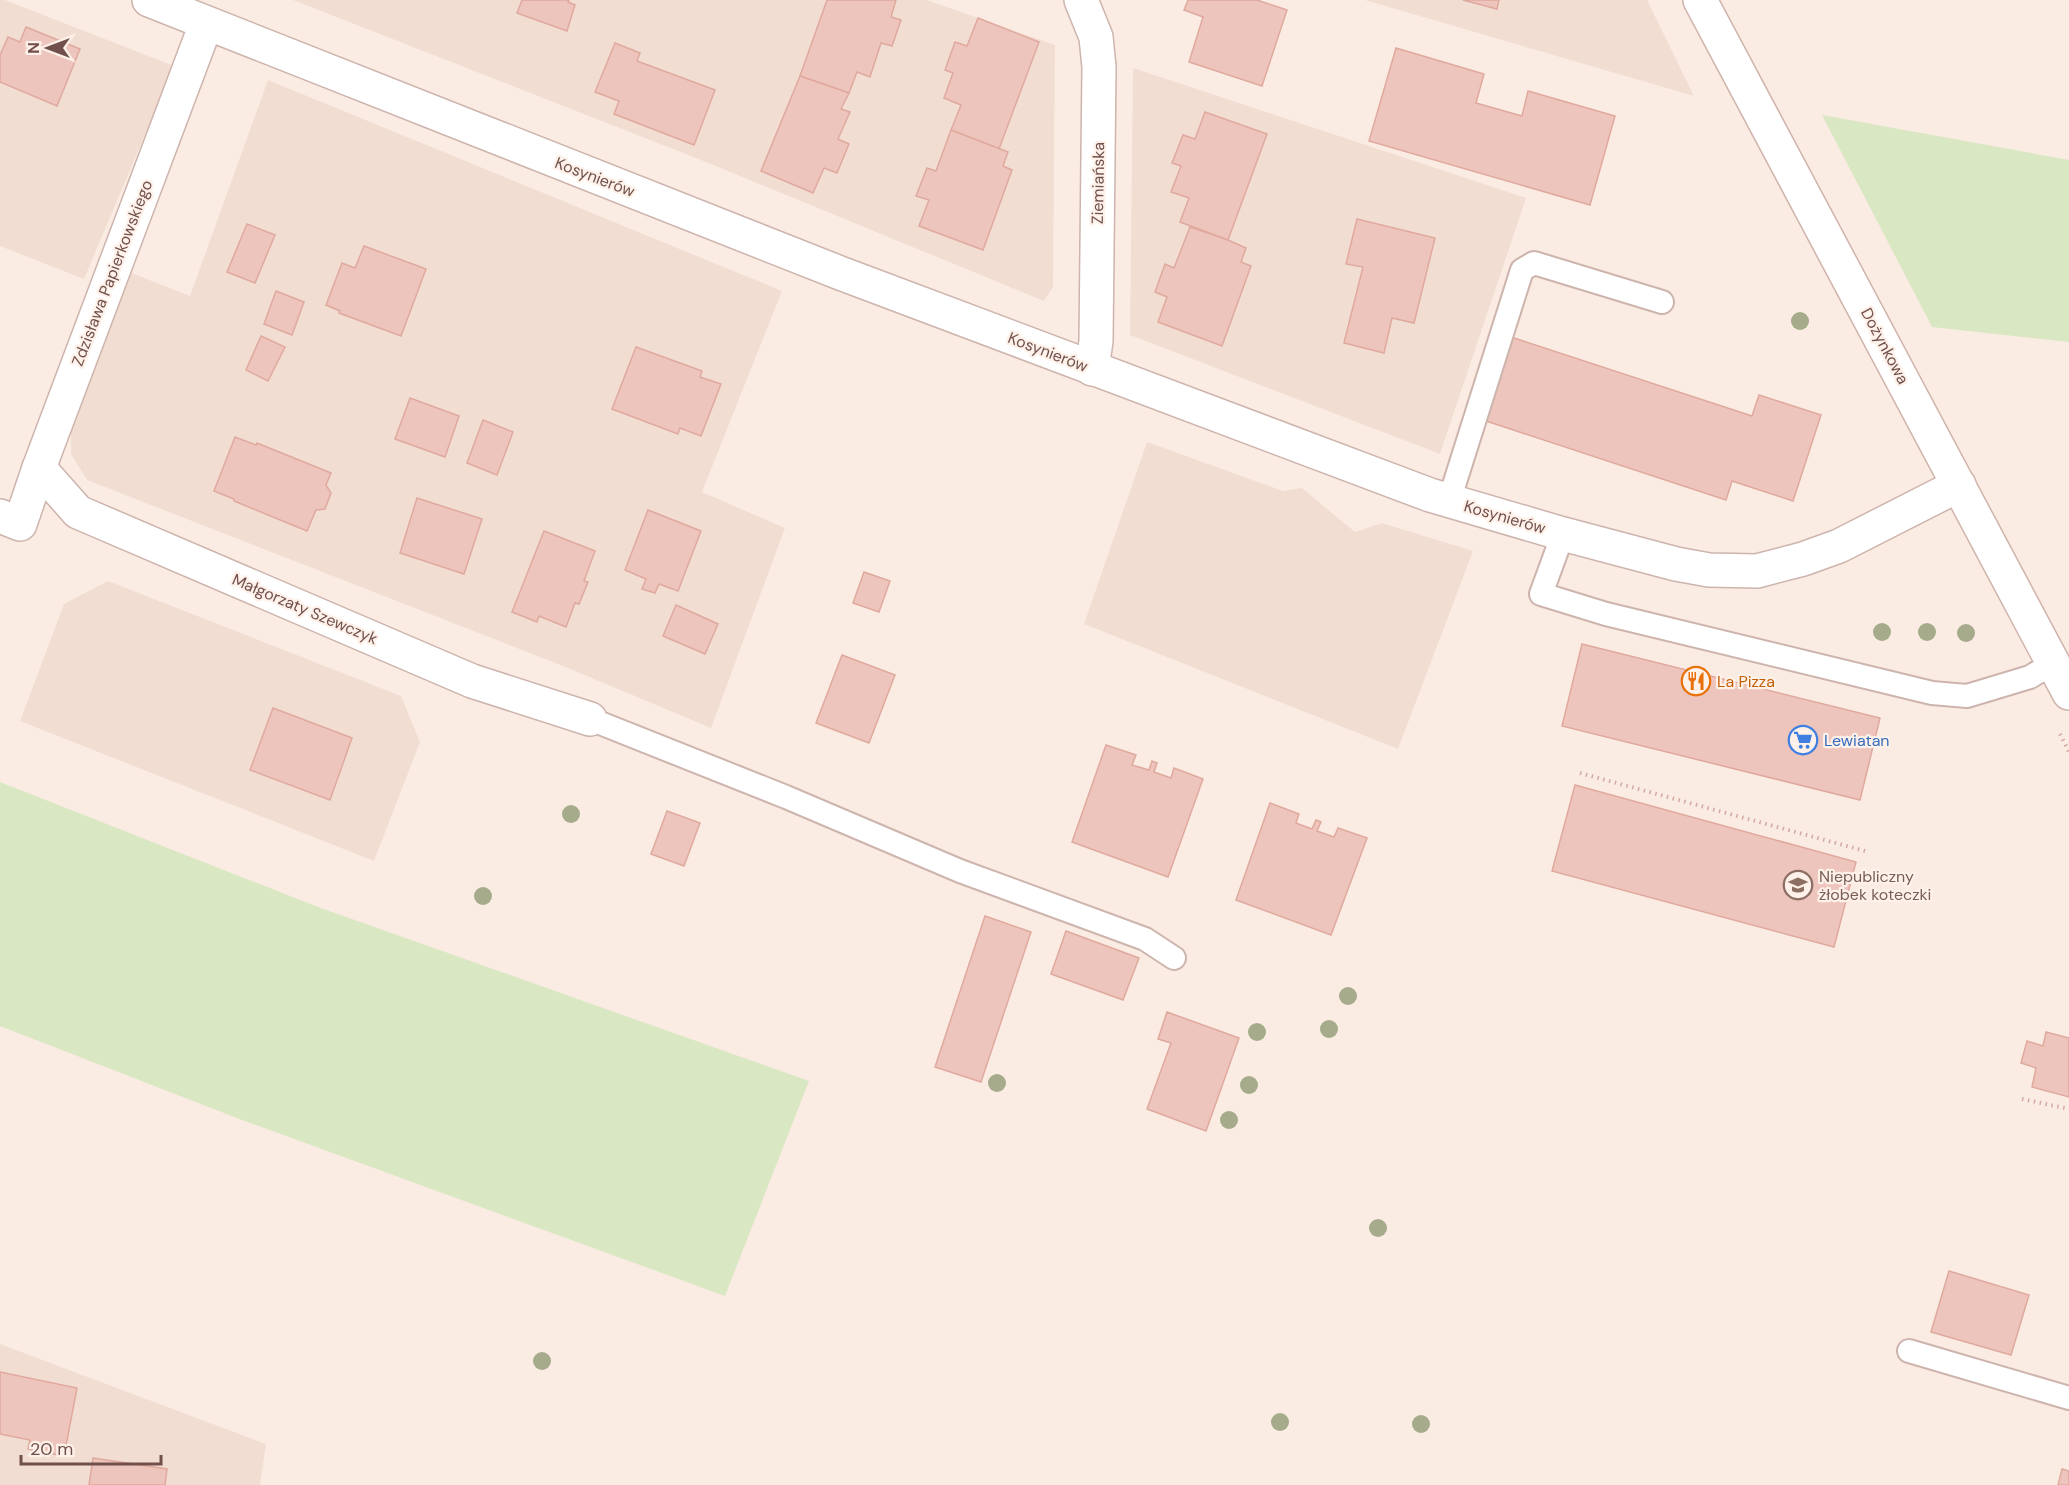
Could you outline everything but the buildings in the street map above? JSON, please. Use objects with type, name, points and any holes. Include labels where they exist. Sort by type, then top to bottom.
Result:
[{"type":"street","name":"Kosynierów","points":[[149,0],[840,273],[1092,369],[1449,501],[1563,534],[1676,564],[1709,570],[1756,571],[1803,559],[1839,546],[1959,485]]},
{"type":"street","name":"Ziemiańska","points":[[1081,0],[1096,37],[1099,67],[1096,341],[1092,369]]},
{"type":"street","name":"Dożynkowa","points":[[1700,0],[2069,693]]},
{"type":"street","name":"Zdzisława Papierkowskiego","points":[[10,520],[39,468],[206,24]]},
{"type":"street","name":"Małgorzaty Szewczyk","points":[[39,468],[78,512],[472,681],[590,719]]},
{"type":"lane","points":[[1449,501],[1522,270],[1534,263],[1662,302]]},
{"type":"lane","points":[[1563,534],[1541,594],[1606,614],[1932,693],[1967,696],[2030,677],[2053,663]]},
{"type":"lane","points":[[590,719],[786,797],[960,871],[1145,939],[1174,958]]},
{"type":"lane","points":[[1909,1351],[2069,1398]]},
{"type":"path","points":[[1580,773],[1865,851]]},
{"type":"path","points":[[2022,1099],[2069,1109]]},
{"type":"shaded area","points":[[0,0],[174,66],[84,279],[0,246]]},
{"type":"shaded area","points":[[293,0],[927,0],[1055,45],[1053,287],[1044,301],[696,158]]},
{"type":"shaded area","points":[[1365,0],[1647,0],[1694,96]]},
{"type":"shaded area","points":[[1133,68],[1526,198],[1440,454],[1130,335]]},
{"type":"shaded area","points":[[268,80],[782,291],[702,492],[785,528],[711,728],[568,668],[87,480],[71,454],[71,418],[129,272],[190,296]]},
{"type":"shaded area","points":[[1147,442],[1283,491],[1302,488],[1355,532],[1382,523],[1473,551],[1398,749],[1084,624]]},
{"type":"shaded area","points":[[108,581],[401,696],[420,742],[374,861],[20,721],[64,604]]},
{"type":"shaded area","points":[[0,1344],[266,1444],[260,1485],[0,1485]]},
{"type":"green space","points":[[1822,115],[2069,160],[2069,342],[1932,327]]},
{"type":"green space","points":[[0,782],[318,907],[809,1081],[725,1296],[242,1120],[0,1026]]},
{"type":"place","name":"La Pizza","points":[[1696,681]]},
{"type":"place","name":"Lewiatan","points":[[1803,740]]},
{"type":"place","name":"Niepubliczny żłobek koteczki","points":[[1798,885]]}]
